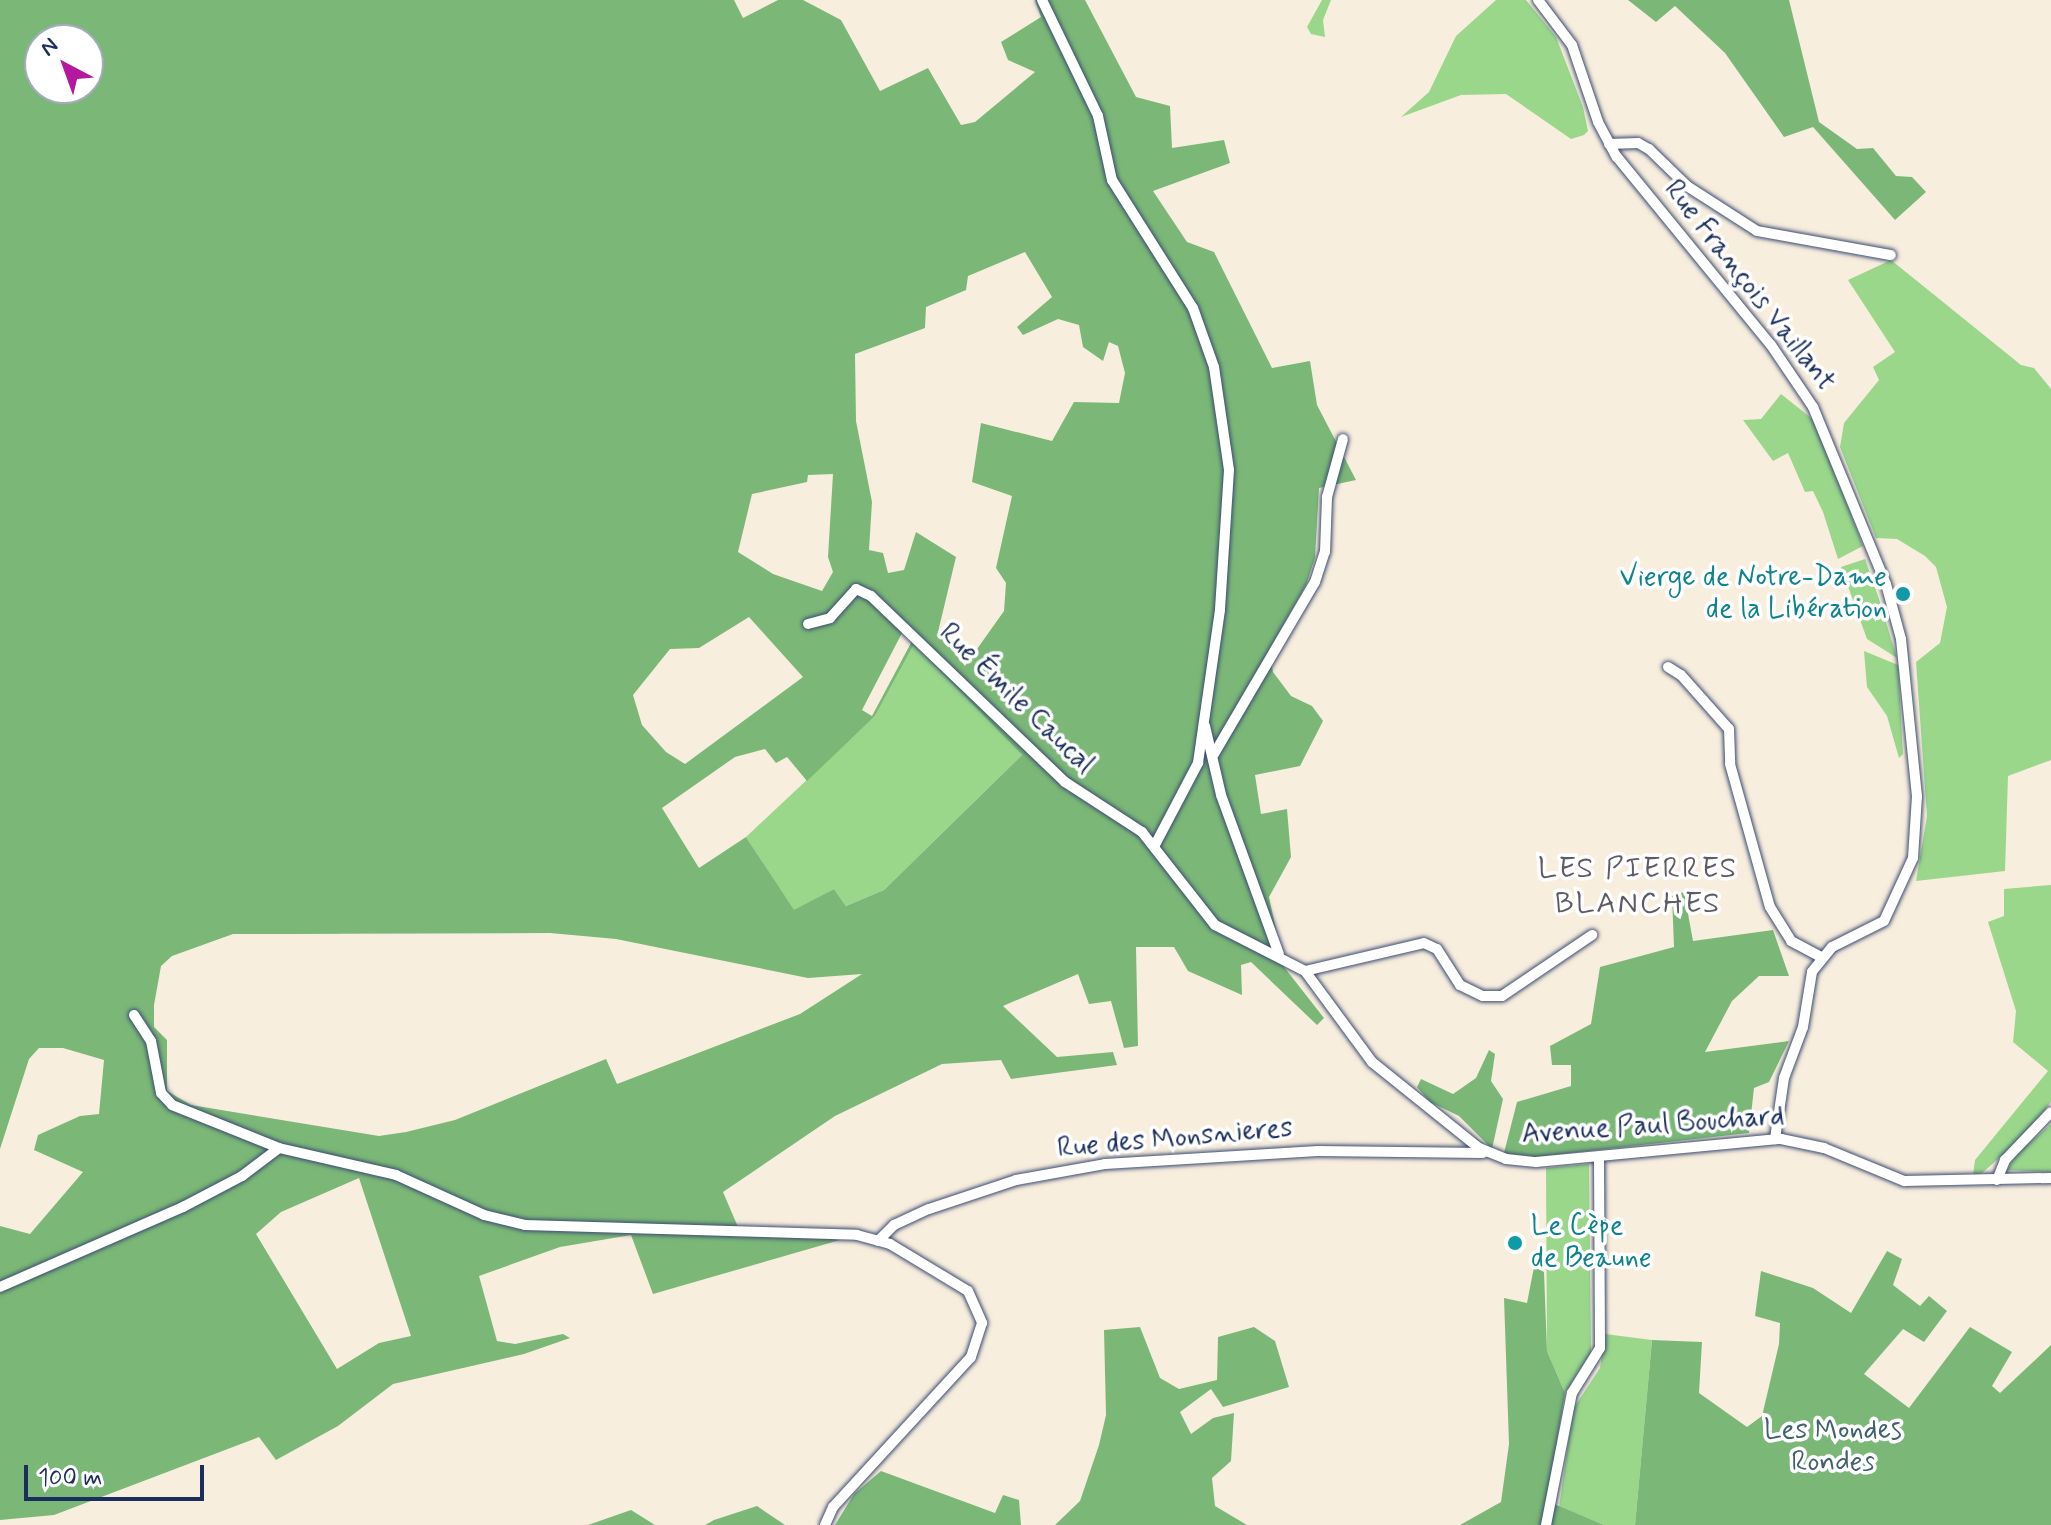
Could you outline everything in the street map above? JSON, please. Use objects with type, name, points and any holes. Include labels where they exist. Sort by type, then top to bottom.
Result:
[{"type":"street","points":[[1042,0],[1098,116],[1112,180],[1180,283],[1214,367],[1229,470],[1220,610],[1198,763],[1155,845]]},
{"type":"street","name":"Rue François Vaillant","points":[[1538,0],[1572,45],[1609,144],[1771,345],[1813,407],[1886,584],[1901,639],[1917,796],[1913,858],[1884,921],[1821,957]]},
{"type":"street","points":[[1609,144],[1638,143],[1649,149],[1687,186],[1757,231],[1891,255]]},
{"type":"street","points":[[1214,754],[1315,582],[1325,552],[1327,497],[1343,439]]},
{"type":"street","name":"Rue Émile Caucal","points":[[808,624],[830,618],[856,589],[929,647],[1065,782],[1155,845],[1205,915],[1230,935],[1279,954],[1305,971],[1380,1070],[1492,1154]]},
{"type":"street","points":[[1668,667],[1681,675],[1729,729],[1730,764],[1765,894],[1791,941],[1821,957],[1809,979],[1803,1027],[1784,1078],[1775,1139]]},
{"type":"street","points":[[1203,720],[1214,754],[1221,795],[1279,954]]},
{"type":"street","points":[[1305,971],[1424,943],[1437,949],[1460,985],[1483,996],[1502,996],[1592,935]]},
{"type":"street","points":[[134,1015],[151,1041],[161,1093],[172,1105],[279,1148],[396,1175],[484,1215],[525,1225],[857,1235],[878,1241],[968,1291],[982,1323],[971,1357],[833,1507],[825,1525]]},
{"type":"street","points":[[1997,1180],[2005,1160],[2051,1112]]},
{"type":"street","name":"Avenue Paul Bouchard","points":[[1492,1154],[1536,1162],[1775,1139],[1824,1148],[1904,1181],[2051,1178]]},
{"type":"street","points":[[0,1287],[183,1207],[279,1148]]},
{"type":"street","name":"Rue des Monsnieres","points":[[878,1241],[894,1225],[929,1209],[1016,1180],[1105,1164],[1361,1150],[1492,1154]]},
{"type":"street","points":[[1546,1525],[1572,1393],[1600,1348],[1599,1158]]},
{"type":"green space","points":[[0,0],[734,0],[743,18],[778,0],[803,0],[841,20],[880,91],[928,68],[961,125],[975,122],[1035,72],[1008,60],[1001,42],[1041,17],[1035,0],[1085,0],[1136,97],[1170,106],[1172,148],[1224,140],[1230,163],[1153,191],[1187,242],[1214,252],[1272,368],[1310,361],[1317,405],[1356,480],[1319,488],[1315,558],[1306,585],[1269,650],[1273,672],[1291,696],[1312,706],[1323,721],[1300,766],[1255,775],[1261,814],[1287,809],[1291,857],[1269,897],[1284,967],[1324,1018],[1317,1025],[1251,962],[1241,965],[1242,995],[1188,971],[1174,947],[1136,947],[1138,1046],[1124,1048],[1111,1001],[1089,1004],[1078,974],[1003,1006],[1057,1057],[1113,1052],[1117,1065],[1011,1079],[1001,1060],[942,1064],[835,1116],[723,1192],[738,1227],[840,1240],[653,1294],[631,1235],[560,1247],[479,1276],[497,1341],[515,1344],[563,1334],[570,1338],[524,1354],[393,1384],[338,1426],[276,1460],[259,1437],[54,1515],[0,1520],[0,1226],[30,1234],[83,1172],[34,1150],[38,1135],[80,1116],[99,1114],[104,1060],[63,1048],[39,1048],[29,1059],[0,1149]],"holes":[[[1025,252],[1052,297],[1017,327],[1023,335],[1058,319],[1079,325],[1083,347],[1103,361],[1109,342],[1118,346],[1125,373],[1119,403],[1074,402],[1052,441],[981,423],[972,482],[1012,496],[996,568],[1006,583],[1004,611],[965,666],[938,632],[956,557],[916,532],[904,570],[888,573],[883,553],[869,550],[872,502],[856,421],[855,354],[925,328],[926,307],[966,290],[968,276]],[[833,474],[828,557],[833,572],[822,591],[773,574],[738,552],[752,494],[807,482],[808,475]],[[749,617],[803,677],[685,764],[666,752],[642,725],[633,695],[670,649],[699,648]],[[902,633],[912,641],[872,716],[862,710]],[[914,644],[1022,755],[884,890],[846,906],[834,889],[794,910],[746,837],[699,868],[662,808],[735,757],[765,749],[776,763],[787,757],[807,781],[875,716]],[[550,933],[616,939],[808,978],[862,974],[800,1014],[617,1084],[606,1059],[455,1120],[379,1136],[191,1105],[167,1091],[167,1040],[154,1027],[154,1005],[161,966],[172,956],[233,934]],[[359,1178],[411,1336],[379,1343],[337,1369],[256,1234],[281,1212]]]},
{"type":"green space","points":[[1322,0],[1331,0],[1323,20],[1325,37],[1311,34],[1307,27]]},
{"type":"green space","points":[[1496,0],[1526,0],[1556,37],[1583,107],[1588,131],[1584,135],[1571,139],[1506,94],[1461,95],[1401,117],[1429,92],[1456,36]]},
{"type":"green space","points":[[1628,0],[1789,0],[1819,122],[1857,149],[1873,148],[1896,176],[1912,177],[1926,192],[1895,220],[1813,127],[1784,137],[1725,53],[1675,6],[1656,22]]},
{"type":"green space","points":[[1891,260],[2021,365],[2034,368],[2051,389],[2051,760],[2008,776],[2005,871],[1916,881],[1927,816],[1916,662],[1940,643],[1947,607],[1936,567],[1925,556],[1897,539],[1876,538],[1840,447],[1844,423],[1879,380],[1873,367],[1895,352],[1848,280]]},
{"type":"green space","points":[[1781,394],[1815,421],[1863,546],[1838,559],[1823,512],[1813,491],[1805,492],[1788,453],[1773,461],[1743,420],[1761,419]]},
{"type":"green space","points":[[1865,559],[1897,658],[1867,639],[1841,567]]},
{"type":"green space","points":[[914,643],[1022,755],[884,890],[846,906],[834,889],[794,911],[746,837],[875,716]]},
{"type":"green space","points":[[1864,651],[1898,665],[1903,754],[1899,758],[1887,716],[1867,687]]},
{"type":"green space","points":[[2051,885],[2051,1102],[2021,1139],[1982,1173],[1973,1175],[1975,1160],[2048,1071],[2013,1042],[2016,1011],[1988,922],[2004,916],[2004,889]]},
{"type":"green space","points":[[1684,892],[1693,941],[1773,930],[1789,976],[1759,976],[1732,1001],[1705,1052],[1789,1041],[1769,1082],[1754,1088],[1749,1133],[1535,1157],[1504,1153],[1517,1102],[1571,1086],[1571,1065],[1552,1065],[1550,1046],[1591,1024],[1600,967],[1674,947],[1672,896]]},
{"type":"green space","points":[[1489,1050],[1495,1054],[1491,1081],[1503,1099],[1492,1149],[1459,1116],[1430,1102],[1417,1087],[1421,1079],[1453,1094],[1476,1078]]},
{"type":"green space","points":[[2051,1124],[2051,1172],[2007,1170],[2017,1154]]},
{"type":"green space","points":[[1589,1164],[1591,1352],[1565,1393],[1547,1351],[1546,1168]]},
{"type":"green space","name":"Les Mondes Rondes","points":[[1887,1251],[1902,1259],[1893,1285],[1920,1306],[1929,1296],[1947,1311],[1924,1342],[1903,1329],[1864,1374],[1909,1408],[1970,1327],[2012,1352],[1992,1386],[2000,1393],[2051,1345],[2051,1525],[1635,1525],[1652,1340],[1702,1342],[1699,1393],[1747,1427],[1762,1416],[1779,1344],[1780,1323],[1755,1316],[1761,1271],[1813,1288],[1851,1313]]},
{"type":"green space","points":[[1534,1267],[1544,1272],[1547,1351],[1565,1393],[1547,1501],[1604,1525],[1460,1525],[1501,1502],[1509,1444],[1504,1298],[1527,1303]]},
{"type":"green space","points":[[1140,1327],[1160,1378],[1179,1389],[1217,1380],[1218,1337],[1254,1327],[1275,1341],[1289,1387],[1223,1407],[1211,1389],[1180,1412],[1191,1434],[1213,1418],[1234,1413],[1231,1461],[1212,1478],[1215,1506],[1247,1525],[1055,1525],[1080,1501],[1099,1445],[1106,1415],[1104,1330]]},
{"type":"green space","points":[[1605,1334],[1652,1340],[1635,1525],[1604,1525],[1559,1507],[1573,1409],[1600,1368]]},
{"type":"green space","points":[[881,1471],[995,1513],[1003,1495],[1019,1500],[1021,1525],[835,1525],[854,1494]]},
{"type":"green space","points":[[757,1506],[785,1525],[705,1525],[714,1520]]},
{"type":"green space","points":[[631,1510],[655,1525],[588,1525]]},
{"type":"place","name":"Vierge de Notre-Dame de la Libération","points":[[1903,594]]},
{"type":"place","name":"Le Cèpe de Beaune","points":[[1515,1243]]},
{"type":"district","name":"LES PIERRES BLANCHES","points":[[1638,886]]}]
